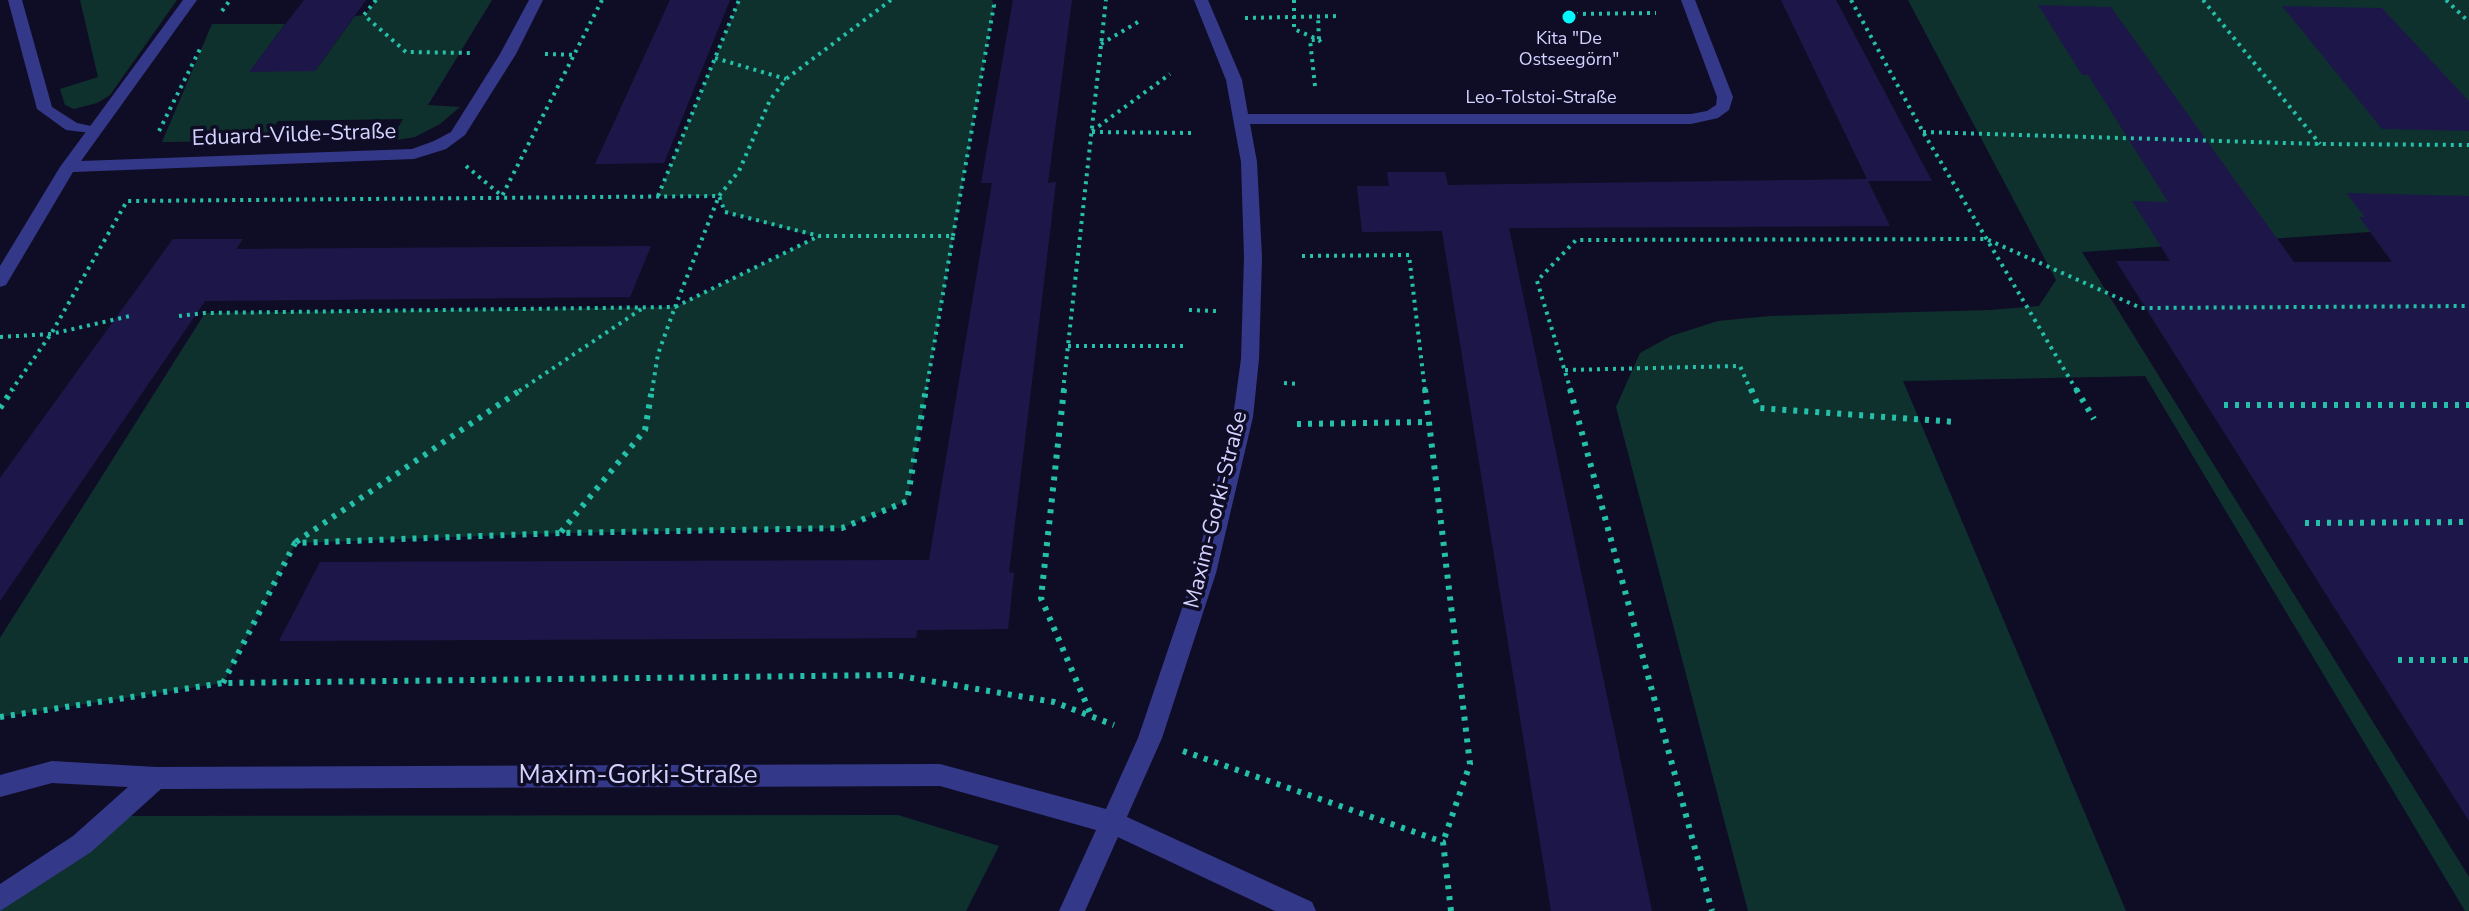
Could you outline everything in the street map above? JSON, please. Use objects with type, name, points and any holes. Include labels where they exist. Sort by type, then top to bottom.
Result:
[{"type":"street","points":[[15,0],[45,109],[72,127],[94,131]]},
{"type":"street","points":[[0,281],[68,167],[190,0]]},
{"type":"street","points":[[440,145],[457,135],[508,54],[536,0]]},
{"type":"street","name":"Maxim-Gorki-Straße","points":[[1072,911],[1150,738],[1205,573],[1243,417],[1250,359],[1253,257],[1249,162],[1234,80],[1201,0]]},
{"type":"street","name":"Leo-Tolstoi-Straße","points":[[1242,119],[1691,119],[1712,115],[1723,107],[1725,97],[1691,6]]},
{"type":"street","name":"Eduard-Vilde-Straße","points":[[68,167],[414,154],[440,145]]},
{"type":"street","name":"Maxim-Gorki-Straße","points":[[0,786],[52,772],[156,778],[940,775],[1114,823]]},
{"type":"street","points":[[0,899],[82,844],[156,778]]},
{"type":"street","points":[[1114,823],[1303,911]]},
{"type":"path","points":[[221,12],[230,0]]},
{"type":"path","points":[[376,0],[364,15],[406,52],[576,55]]},
{"type":"path","points":[[502,196],[602,0]]},
{"type":"path","points":[[658,196],[739,0]]},
{"type":"path","points":[[561,533],[645,430],[658,354],[675,307],[719,196],[739,171],[770,100],[786,79],[891,0]]},
{"type":"path","points":[[295,543],[561,533],[842,528],[907,501],[994,5],[992,0]]},
{"type":"path","points":[[1092,717],[1041,598],[1106,0]]},
{"type":"path","points":[[1294,0],[1294,29],[1321,42]]},
{"type":"path","points":[[1851,0],[1923,132],[2094,419]]},
{"type":"path","points":[[2203,0],[2320,144]]},
{"type":"path","points":[[2446,0],[2469,22]]},
{"type":"path","points":[[1575,14],[1691,6]]},
{"type":"path","points":[[1237,18],[1340,16]]},
{"type":"path","points":[[1318,17],[1321,42]]},
{"type":"path","points":[[1101,44],[1138,22]]},
{"type":"path","points":[[0,408],[51,334],[127,201],[205,38]]},
{"type":"path","points":[[1320,119],[1310,40],[1321,42]]},
{"type":"path","points":[[715,58],[786,79]]},
{"type":"path","points":[[1092,132],[1170,74]]},
{"type":"path","points":[[1092,132],[1195,133]]},
{"type":"path","points":[[1923,132],[2320,144],[2469,145]]},
{"type":"path","points":[[440,145],[502,196]]},
{"type":"path","points":[[127,201],[719,196]]},
{"type":"path","points":[[719,196],[725,212],[819,236],[953,236]]},
{"type":"path","points":[[179,316],[205,313],[675,307],[819,236]]},
{"type":"path","points":[[1712,911],[1565,370],[1537,281],[1576,240],[1986,239],[2141,308],[2469,306]]},
{"type":"path","points":[[1302,256],[1409,255],[1470,764],[1443,842],[1451,911]]},
{"type":"path","points":[[223,683],[295,543],[643,308]]},
{"type":"path","points":[[0,337],[51,334],[130,316]]},
{"type":"path","points":[[1068,346],[1186,346]]},
{"type":"path","points":[[1565,370],[1740,366],[1759,408],[1956,422]]},
{"type":"path","points":[[2224,405],[2469,405]]},
{"type":"path","points":[[1297,424],[1428,422]]},
{"type":"path","points":[[2305,523],[2469,522]]},
{"type":"path","points":[[2398,660],[2469,660]]},
{"type":"path","points":[[0,717],[223,683],[894,675],[1054,702],[1443,842]]},
{"type":"green space","points":[[80,0],[177,0],[110,95],[97,103],[74,109],[65,105],[60,89],[98,77]]},
{"type":"green space","points":[[376,0],[492,0],[428,105],[460,107],[440,124],[415,137],[390,141],[403,119],[278,121],[262,141],[162,142],[212,24],[285,24],[250,71],[315,71],[355,16],[365,15]]},
{"type":"green space","points":[[739,0],[992,0],[994,5],[907,501],[842,528],[561,533],[296,543],[223,683],[0,717],[0,638],[205,313],[675,307],[817,237],[725,212],[719,196],[658,196]]},
{"type":"green space","points":[[1908,0],[2469,0],[2469,225],[2082,252],[2469,877],[2469,911],[2465,911],[2145,376],[1903,381],[2126,911],[1748,911],[1616,407],[1640,353],[1671,336],[1718,321],[1770,316],[2039,306],[2056,280]]},
{"type":"green space","points":[[898,815],[999,846],[966,911],[0,911],[0,901],[129,816]]},
{"type":"building","points":[[304,0],[366,0],[315,71],[249,72]]},
{"type":"building","points":[[670,0],[730,0],[664,163],[595,164]]},
{"type":"building","points":[[1013,0],[1072,0],[1048,183],[1056,182],[1009,572],[1014,573],[1008,629],[917,630],[916,638],[279,641],[320,562],[929,560],[992,183],[981,183]]},
{"type":"building","points":[[1781,0],[1836,0],[1932,181],[1868,181],[1890,226],[1509,228],[1652,911],[1551,911],[1442,231],[1362,232],[1357,186],[1389,186],[1387,172],[1445,172],[1448,185],[1867,179]]},
{"type":"building","points":[[2038,5],[2111,7],[2294,262],[2392,262],[2359,217],[2365,217],[2346,193],[2469,196],[2469,821],[2116,261],[2170,261],[2132,201],[2168,202],[2088,75],[2082,75]]},
{"type":"building","points":[[2282,6],[2382,8],[2469,101],[2469,131],[2382,129]]},
{"type":"building","points":[[173,239],[243,239],[236,249],[651,246],[630,297],[205,301],[0,601],[0,478]]},
{"type":"place","name":"Kita \"De Ostseegörn\"","points":[[1569,17]]}]
